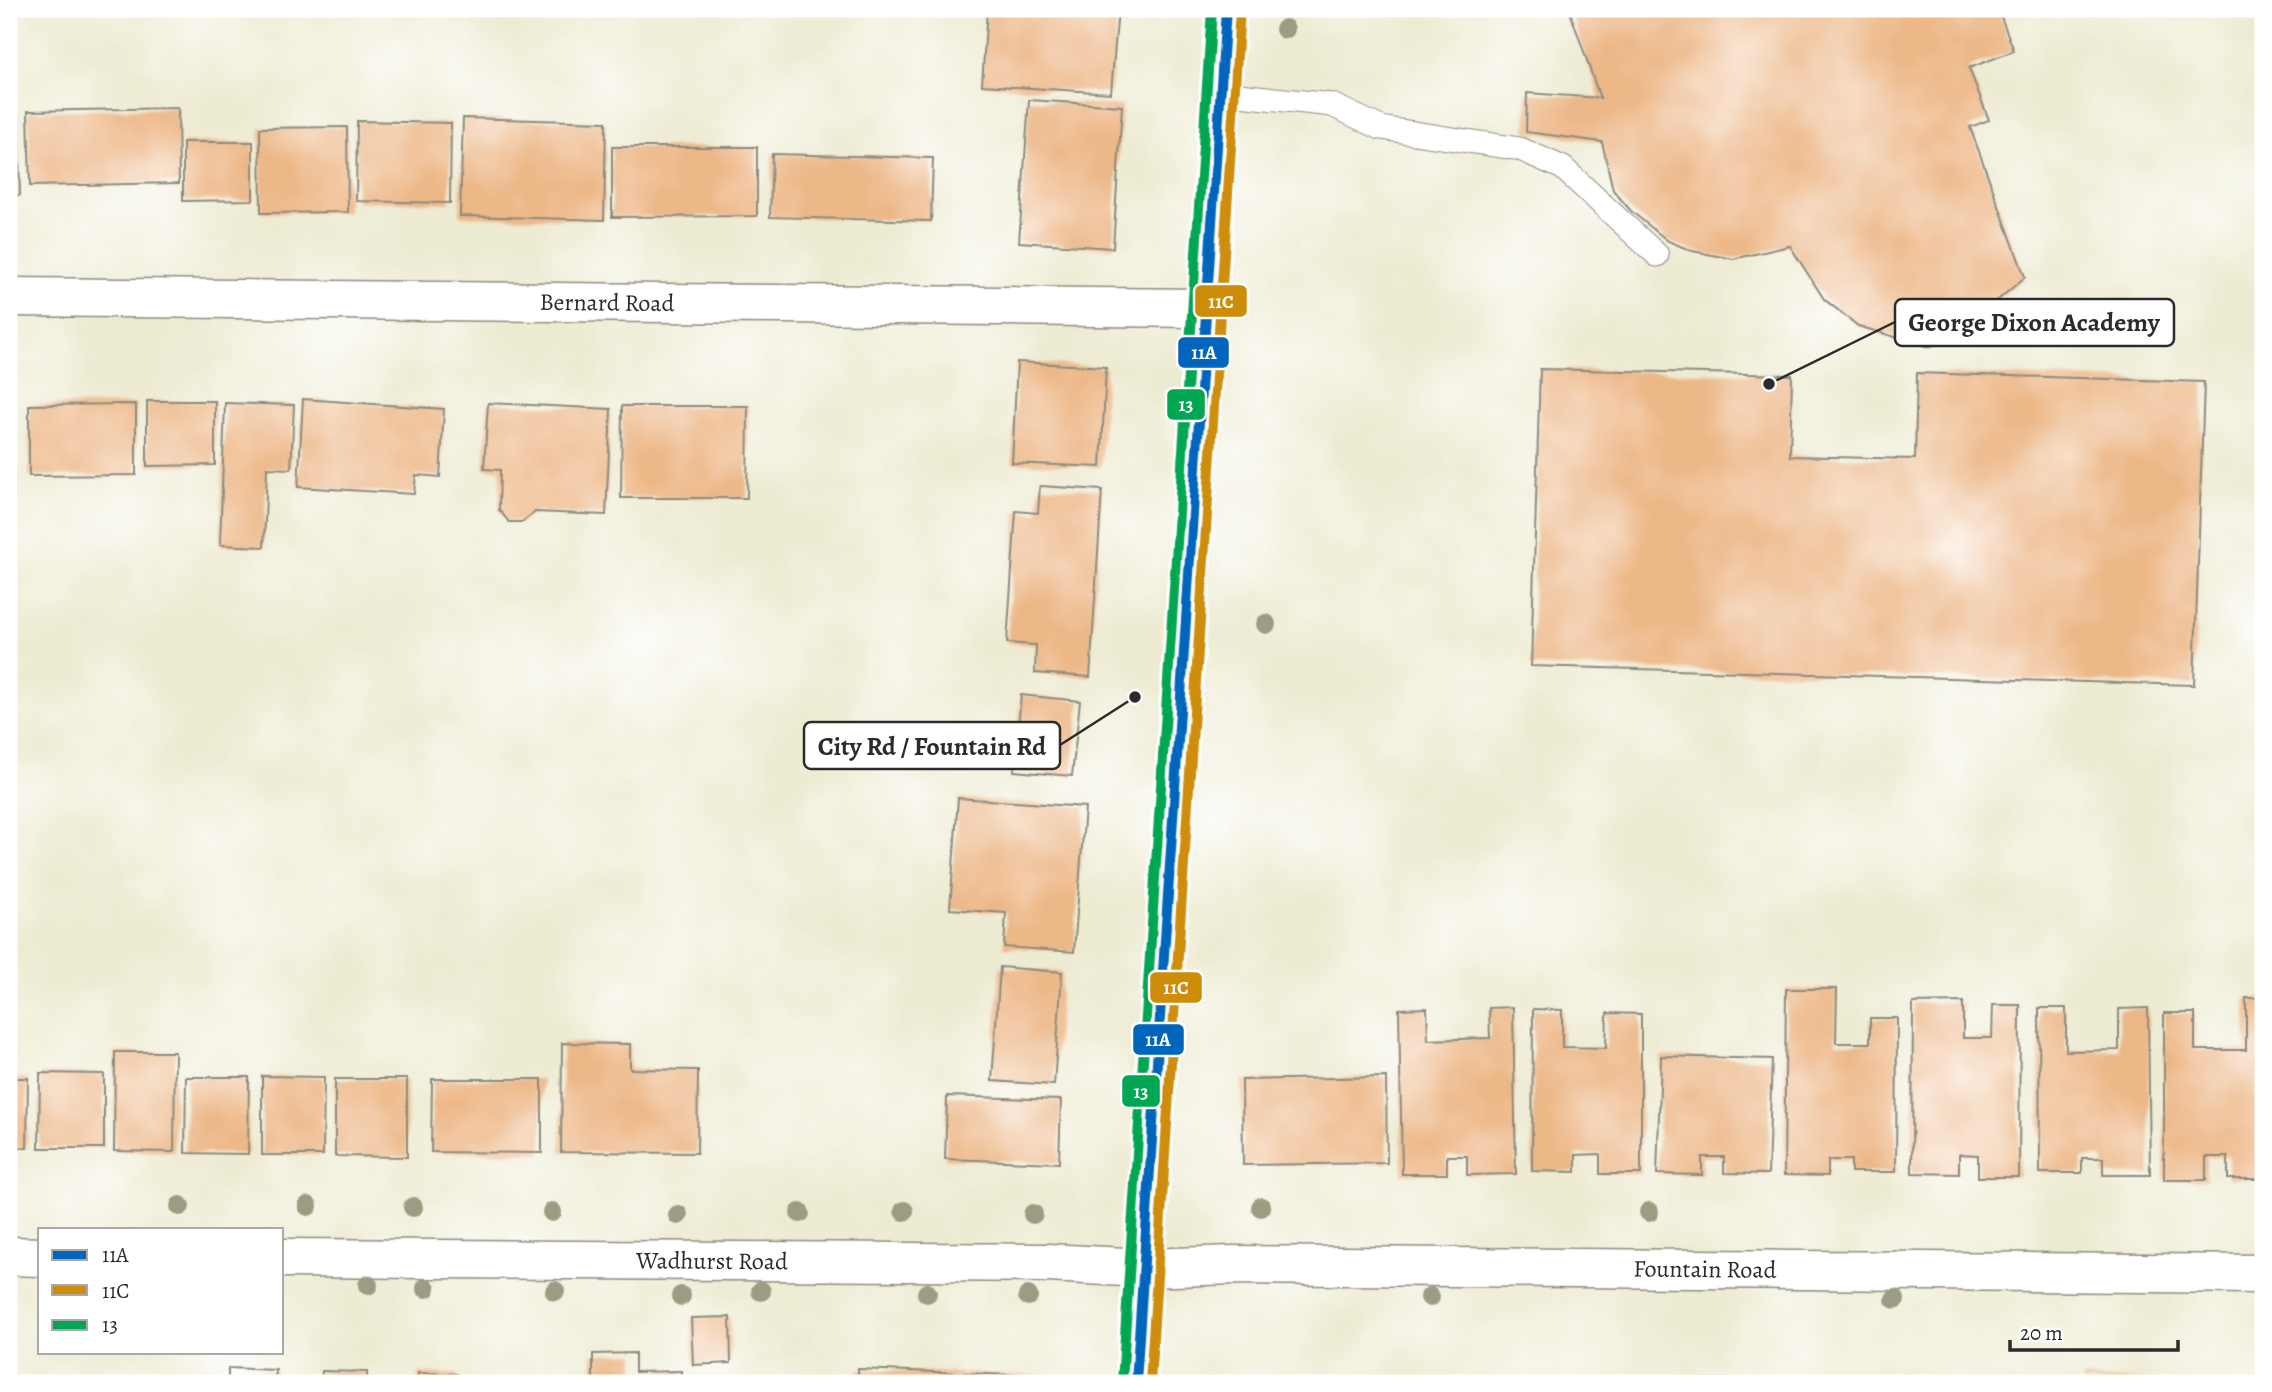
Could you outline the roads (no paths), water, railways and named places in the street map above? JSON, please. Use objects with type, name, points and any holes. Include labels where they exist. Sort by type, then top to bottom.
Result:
[{"type":"street","points":[[1136,1383],[1226,9]]},
{"type":"street","name":"Bernard Road","points":[[9,297],[1206,308]]},
{"type":"street","points":[[9,1256],[38,1256]]},
{"type":"street","name":"Wadhurst Road","points":[[284,1258],[1034,1263],[1144,1268]]},
{"type":"street","name":"Fountain Road","points":[[1144,1268],[1233,1265],[2263,1274]]},
{"type":"lane","points":[[1220,93],[1332,105],[1381,128],[1520,149],[1563,168],[1657,255]]},
{"type":"place","name":"George Dixon Academy","points":[[1769,384]]},
{"type":"place","name":"City Rd / Fountain Rd","points":[[1135,697]]}]
